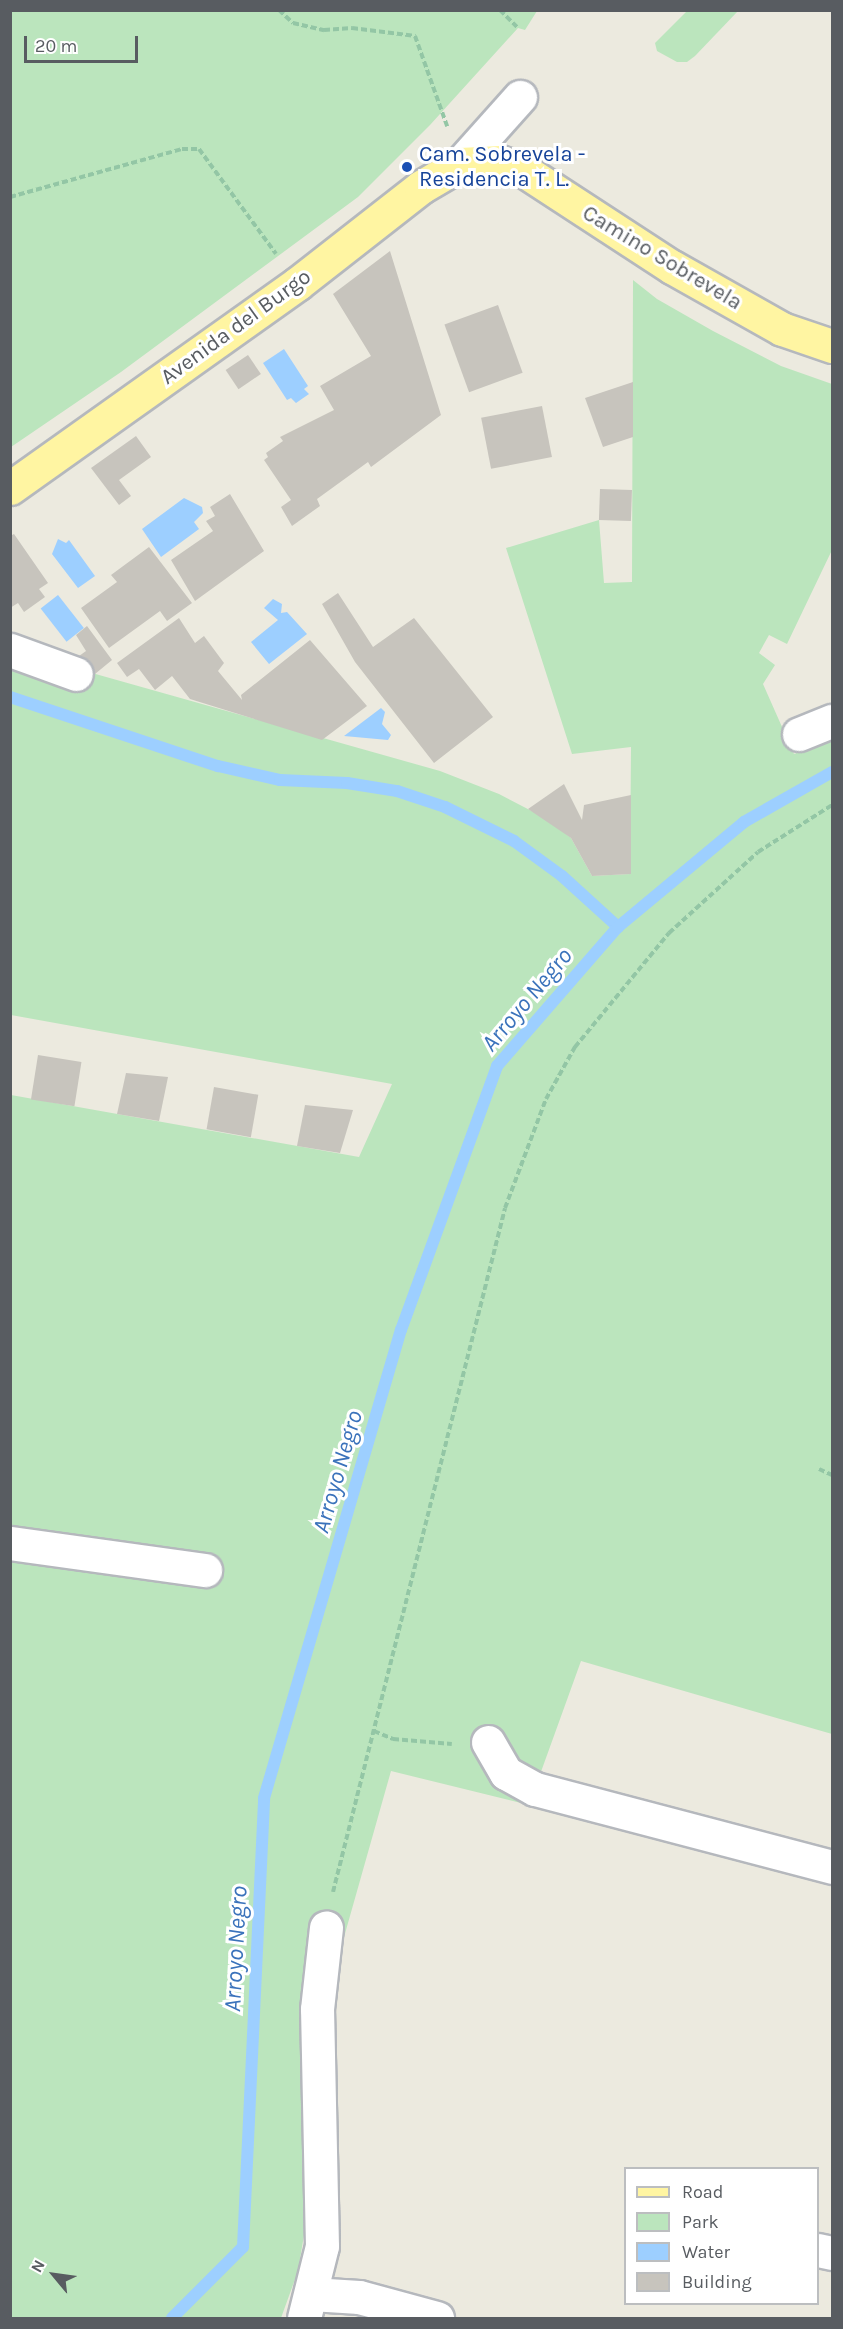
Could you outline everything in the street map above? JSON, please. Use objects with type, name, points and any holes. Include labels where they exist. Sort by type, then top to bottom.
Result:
[{"type":"main road","name":"Camino Sobrevela","points":[[460,164],[500,162],[523,170],[682,273],[782,329],[832,346]]},
{"type":"main road","name":"Avenida del Burgo","points":[[10,488],[297,284],[421,187],[460,164]]},
{"type":"street","points":[[460,164],[520,97]]},
{"type":"street","points":[[10,650],[76,674]]},
{"type":"street","points":[[800,734],[832,722]]},
{"type":"street","points":[[10,1543],[205,1570]]},
{"type":"street","points":[[488,1742],[506,1773],[536,1789],[832,1867]]},
{"type":"street","points":[[326,1927],[317,2009],[322,2246],[308,2306],[359,2297],[437,2319]]},
{"type":"path","points":[[279,10],[293,23],[324,30],[352,28],[415,36],[460,164]]},
{"type":"path","points":[[500,10],[518,28]]},
{"type":"path","points":[[10,197],[182,149],[199,149],[278,256]]},
{"type":"path","points":[[326,1927],[505,1208],[546,1099],[575,1047],[669,933],[758,852],[832,805]]},
{"type":"path","points":[[819,1469],[832,1475]]},
{"type":"path","points":[[374,1731],[393,1739],[432,1745],[488,1742]]},
{"type":"green space","points":[[11,10],[537,11],[525,30],[518,28],[430,125],[358,197],[121,372],[11,447]]},
{"type":"green space","points":[[687,11],[738,11],[695,56],[687,62],[677,62],[657,51],[655,43]]},
{"type":"green space","points":[[633,280],[657,299],[713,331],[781,366],[832,384],[832,550],[787,644],[769,635],[759,653],[775,665],[763,684],[794,754],[832,740],[832,1734],[581,1661],[529,1805],[391,1771],[333,1976],[332,2232],[305,2229],[298,2271],[281,2318],[11,2318],[11,1095],[359,1157],[392,1084],[11,1015],[10,657],[92,673],[440,771],[499,794],[549,820],[571,838],[592,876],[630,874],[631,747],[572,754],[506,548],[599,520],[604,583],[632,582]]},
{"type":"water","points":[[284,349],[308,386],[304,389],[309,394],[296,403],[291,398],[287,400],[263,363]]},
{"type":"water","points":[[184,498],[202,507],[203,513],[194,522],[199,529],[161,557],[142,529]]},
{"type":"water","points":[[58,539],[66,543],[69,540],[95,576],[78,588],[52,554]]},
{"type":"water","points":[[58,595],[84,628],[67,642],[41,609]]},
{"type":"water","points":[[273,599],[282,604],[281,613],[287,612],[307,634],[269,664],[251,642],[278,620],[264,608]]},
{"type":"water","points":[[381,708],[385,712],[382,724],[391,735],[388,740],[344,736]]},
{"type":"building","points":[[390,251],[441,415],[371,467],[368,462],[317,499],[320,506],[292,526],[281,507],[291,500],[264,460],[268,457],[266,453],[283,441],[280,437],[334,410],[320,386],[371,356],[333,294]]},
{"type":"building","points":[[498,305],[523,373],[469,392],[444,324]]},
{"type":"building","points":[[248,355],[261,374],[238,389],[226,370]]},
{"type":"building","points":[[633,382],[633,437],[603,447],[585,398]]},
{"type":"building","points":[[542,406],[552,457],[491,469],[481,418]]},
{"type":"building","points":[[136,436],[151,457],[119,480],[131,496],[119,505],[91,468]]},
{"type":"building","points":[[600,489],[632,490],[631,521],[599,520]]},
{"type":"building","points":[[230,494],[264,551],[195,601],[171,560],[213,531],[206,521],[215,516],[210,507]]},
{"type":"building","points":[[14,534],[48,583],[39,589],[45,597],[24,612],[18,603],[10,608],[10,536]]},
{"type":"building","points":[[149,547],[192,603],[167,621],[160,611],[109,648],[81,608],[117,582],[111,575]]},
{"type":"building","points":[[338,593],[373,647],[414,618],[493,717],[434,763],[355,662],[322,604]]},
{"type":"building","points":[[179,618],[195,643],[204,636],[224,663],[218,671],[242,700],[241,695],[310,640],[367,706],[322,740],[190,699],[172,676],[155,690],[139,669],[127,677],[117,663]]},
{"type":"building","points":[[87,626],[112,660],[95,674],[68,664],[86,651],[76,635]]},
{"type":"building","points":[[564,784],[582,820],[584,805],[631,795],[631,874],[592,876],[571,838],[528,809]]},
{"type":"building","points":[[38,1055],[81,1062],[74,1106],[31,1099]]},
{"type":"building","points":[[126,1073],[168,1077],[159,1121],[117,1114]]},
{"type":"building","points":[[214,1087],[258,1095],[251,1137],[207,1129]]},
{"type":"building","points":[[305,1105],[353,1110],[340,1153],[297,1146]]},
{"type":"waterway","points":[[10,697],[218,766],[280,780],[347,783],[397,791],[445,807],[514,841],[562,876],[618,927]]},
{"type":"waterway","name":"Arroyo Negro","points":[[172,2318],[243,2247],[264,1798],[401,1330],[497,1066],[618,927],[744,822],[832,772]]},
{"type":"place","name":"Cam. Sobrevela - Residencia T. L.","points":[[407,167]]}]
